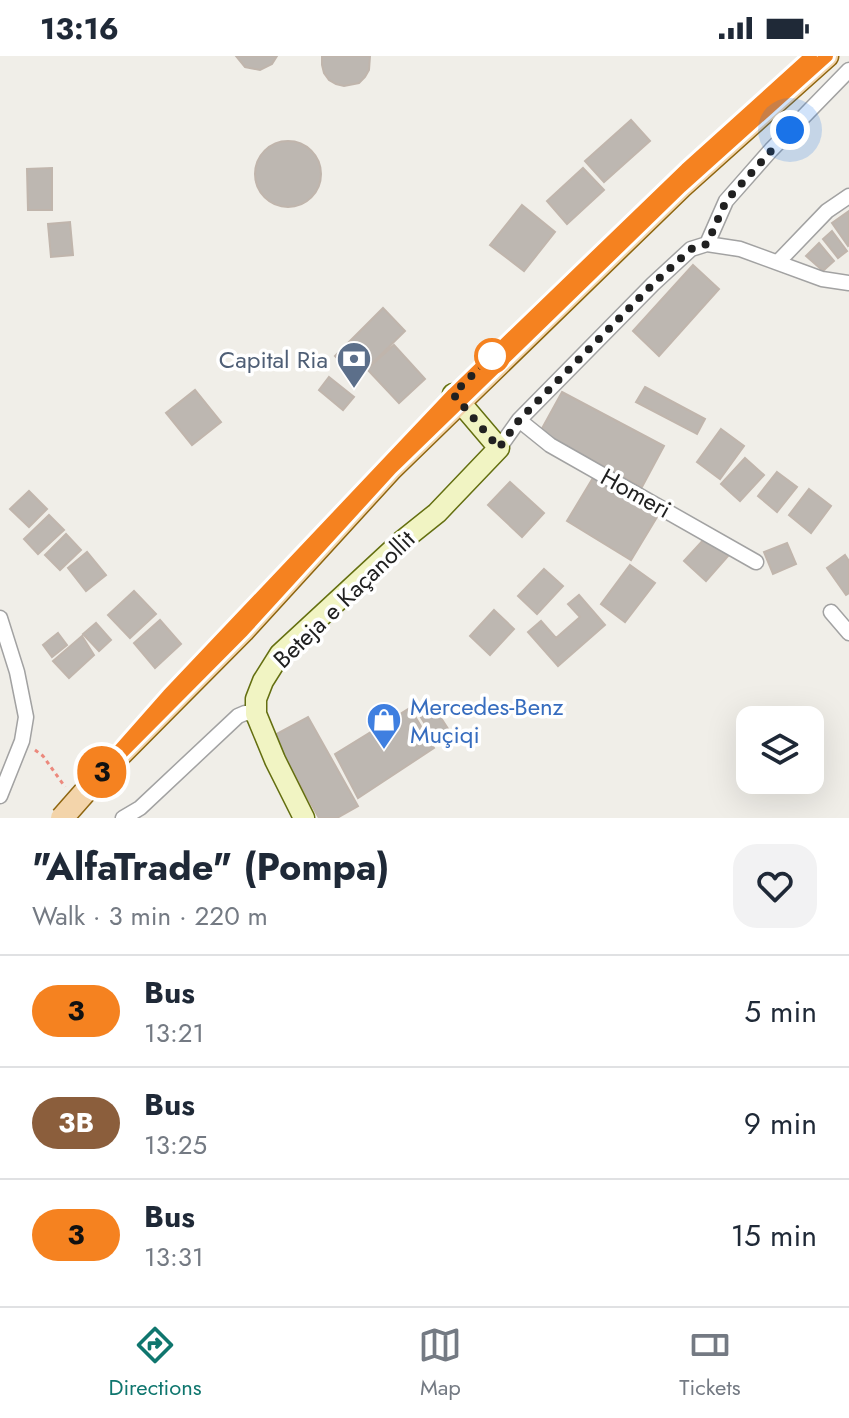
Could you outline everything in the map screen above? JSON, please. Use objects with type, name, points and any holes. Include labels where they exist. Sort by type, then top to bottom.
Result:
[{"type":"main road","points":[[62,818],[99,776],[243,631],[456,398],[686,169],[811,56]]},
{"type":"main road","points":[[456,398],[681,187],[827,56]]},
{"type":"street","points":[[707,244],[726,201],[849,70]]},
{"type":"street","points":[[778,262],[827,211],[849,196]]},
{"type":"street","points":[[456,398],[499,448],[519,420],[653,284],[691,249],[707,244],[740,249],[822,279],[849,283]]},
{"type":"street","name":"Homeri","points":[[519,420],[550,445],[756,562]]},
{"type":"street","name":"Beteja e Kaçanollit","points":[[256,714],[256,699],[263,681],[280,654],[402,541],[437,513],[499,448]]},
{"type":"street","points":[[831,612],[849,633]]},
{"type":"street","points":[[0,618],[17,672],[26,717],[22,741],[0,796]]},
{"type":"street","points":[[123,818],[140,808],[238,716],[245,713],[256,714],[304,818]]},
{"type":"path","points":[[22,741],[43,756],[67,791]]},
{"type":"building","points":[[236,56],[277,56],[272,64],[260,70],[245,67]]},
{"type":"building","points":[[322,56],[370,56],[369,70],[359,83],[336,84],[324,73]]},
{"type":"building","points":[[631,120],[650,141],[604,182],[585,161]]},
{"type":"building","points":[[282,141],[294,141],[306,146],[316,156],[321,174],[319,187],[306,202],[294,207],[282,207],[270,202],[260,192],[255,180],[255,168],[260,156],[270,146]]},
{"type":"building","points":[[52,168],[52,210],[28,210],[27,169]]},
{"type":"building","points":[[583,168],[604,190],[567,224],[547,201]]},
{"type":"building","points":[[522,205],[555,232],[524,271],[490,245]]},
{"type":"building","points":[[849,211],[849,245],[848,246],[832,223]]},
{"type":"building","points":[[70,222],[73,255],[51,257],[48,224]]},
{"type":"building","points":[[832,231],[847,251],[838,258],[823,239]]},
{"type":"building","points":[[819,243],[834,261],[823,271],[806,256]]},
{"type":"building","points":[[693,265],[719,289],[659,356],[633,331]]},
{"type":"building","points":[[383,308],[405,331],[357,378],[335,356]]},
{"type":"building","points":[[394,345],[425,379],[399,403],[367,369]]},
{"type":"building","points":[[329,377],[354,397],[343,410],[319,390]]},
{"type":"building","points":[[645,387],[705,419],[697,434],[636,402]]},
{"type":"building","points":[[195,390],[221,422],[192,445],[166,413]]},
{"type":"building","points":[[562,392],[664,446],[642,487],[540,432]]},
{"type":"building","points":[[721,429],[744,446],[720,479],[697,462]]},
{"type":"building","points":[[745,458],[764,475],[740,501],[721,484]]},
{"type":"building","points":[[777,472],[797,487],[777,512],[758,496]]},
{"type":"building","points":[[596,473],[660,512],[631,560],[567,521]]},
{"type":"building","points":[[510,482],[544,513],[522,537],[488,505]]},
{"type":"building","points":[[809,489],[831,506],[811,533],[789,515]]},
{"type":"building","points":[[29,491],[47,509],[29,527],[10,509]]},
{"type":"building","points":[[49,515],[64,530],[38,554],[24,539]]},
{"type":"building","points":[[66,534],[81,550],[60,570],[45,555]]},
{"type":"building","points":[[707,536],[728,556],[706,581],[684,561]]},
{"type":"building","points":[[787,543],[796,564],[773,574],[764,552]]},
{"type":"building","points":[[87,552],[106,575],[86,591],[68,568]]},
{"type":"building","points":[[845,555],[849,561],[849,593],[846,595],[827,568]]},
{"type":"building","points":[[630,565],[655,583],[625,622],[601,604]]},
{"type":"building","points":[[544,569],[563,586],[537,614],[518,596]]},
{"type":"building","points":[[134,591],[156,614],[130,638],[108,615]]},
{"type":"building","points":[[579,595],[605,625],[558,666],[528,632],[541,621],[556,638],[580,617],[568,604]]},
{"type":"building","points":[[494,610],[514,629],[490,655],[470,636]]},
{"type":"building","points":[[160,620],[181,644],[155,668],[134,643]]},
{"type":"building","points":[[96,623],[111,640],[99,651],[83,634]]},
{"type":"building","points":[[58,633],[67,645],[52,657],[43,645]]},
{"type":"building","points":[[82,636],[94,655],[69,678],[53,661]]},
{"type":"building","points":[[434,707],[452,735],[438,744],[420,716]]},
{"type":"building","name":"Mercedes-Benz Muçiqi","points":[[410,708],[434,748],[358,798],[335,754]]},
{"type":"building","points":[[308,717],[358,806],[337,818],[319,818],[273,736]]},
{"type":"bus line","name":"3","points":[[811,56],[686,169],[453,394],[168,695],[99,776],[243,631],[391,469],[681,187],[827,56]]},
{"type":"place","name":"Capital Ria","points":[[354,390]]},
{"type":"place","name":"Mercedes-Benz Muçiqi","points":[[384,751]]},
{"type":"route","points":[[492,356],[453,394],[499,448],[519,420],[653,284],[691,249],[707,244],[726,201],[790,130]]}]
